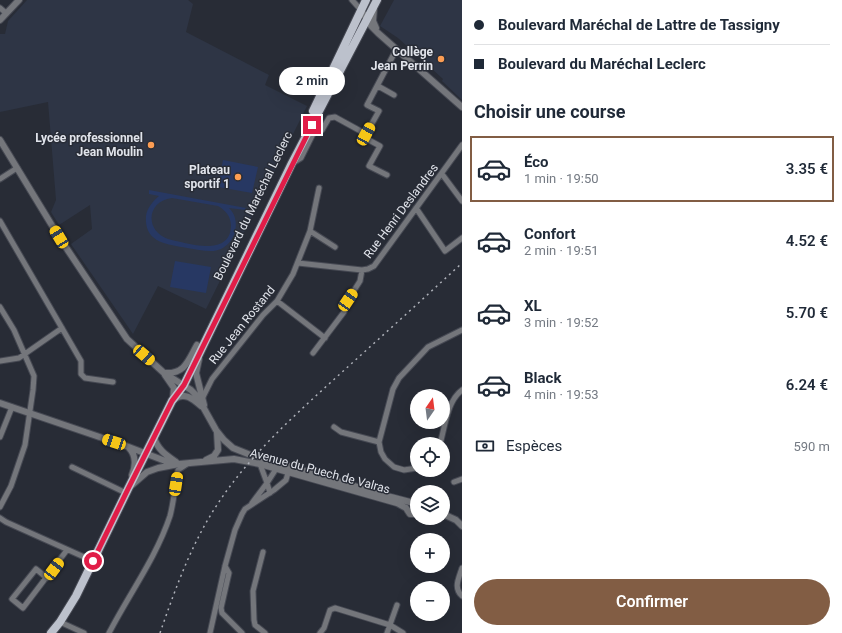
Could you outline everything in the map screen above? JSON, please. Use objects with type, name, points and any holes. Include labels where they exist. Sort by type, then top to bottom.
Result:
[{"type":"main road","name":"Boulevard du Maréchal Leclerc","points":[[172,401],[201,345],[366,0]]},
{"type":"main road","name":"Boulevard du Maréchal Leclerc","points":[[201,345],[292,163],[314,126],[376,2]]},
{"type":"main road","points":[[51,633],[60,622],[76,596],[172,401]]},
{"type":"street","points":[[0,20],[19,0]]},
{"type":"street","points":[[352,0],[378,33],[462,107]]},
{"type":"street","points":[[376,2],[373,21],[378,33]]},
{"type":"street","points":[[0,8],[6,13]]},
{"type":"street","points":[[358,37],[365,30],[378,33]]},
{"type":"street","points":[[366,134],[379,111],[368,105],[396,50]]},
{"type":"street","points":[[378,86],[394,95]]},
{"type":"street","points":[[314,126],[322,130],[328,118],[335,117],[366,134],[367,139],[380,146],[369,166],[387,175]]},
{"type":"street","points":[[0,140],[59,237],[127,339],[164,373],[174,388],[172,401]]},
{"type":"street","name":"Rue Henri Deslandres","points":[[298,263],[362,270],[370,268],[377,263],[462,145]]},
{"type":"street","points":[[0,179],[17,168]]},
{"type":"street","points":[[442,174],[462,201]]},
{"type":"street","name":"Rue Jean Rostand","points":[[203,398],[209,384],[263,315],[277,301],[293,274],[310,231],[319,188]]},
{"type":"street","points":[[416,208],[446,251],[462,238]]},
{"type":"street","points":[[0,221],[81,361],[81,374],[85,378],[113,382]]},
{"type":"street","points":[[310,231],[335,247]]},
{"type":"street","points":[[313,353],[344,312],[348,300],[360,281],[362,270]]},
{"type":"street","points":[[277,301],[325,338]]},
{"type":"street","points":[[0,307],[26,354],[34,376],[34,390],[25,446],[11,486],[0,507]]},
{"type":"street","points":[[0,361],[19,358],[62,328]]},
{"type":"street","points":[[410,469],[404,470],[394,467],[385,459],[381,452],[379,442],[393,389],[399,378],[428,347],[462,330]]},
{"type":"street","points":[[164,373],[179,371],[185,366],[201,345]]},
{"type":"street","name":"Avenue du Puech de Valras","points":[[201,345],[196,373],[203,398],[204,408]]},
{"type":"street","name":"Avenue du Puech de Valras","points":[[164,373],[182,384],[197,396],[216,430],[233,448],[284,465],[410,502]]},
{"type":"street","points":[[198,382],[202,384],[209,384]]},
{"type":"street","points":[[442,437],[451,404],[462,390]]},
{"type":"street","name":"Avenue du Puech de Valras","points":[[172,401],[178,396],[186,396],[204,408]]},
{"type":"street","name":"Avenue du Puech de Valras","points":[[0,403],[168,462],[187,464],[234,459],[260,464],[397,503],[406,508],[410,514]]},
{"type":"street","points":[[0,437],[12,407]]},
{"type":"street","points":[[334,427],[341,432],[379,442]]},
{"type":"street","name":"Avenue du Puech de Valras","points":[[203,462],[214,456],[218,450],[218,437],[216,430]]},
{"type":"street","points":[[126,446],[142,447],[147,445],[154,438],[162,452],[178,464]]},
{"type":"street","points":[[72,467],[127,491],[134,472],[134,460],[132,452],[126,446]]},
{"type":"street","name":"Avenue du Puech de Valras","points":[[127,491],[150,470],[178,464]]},
{"type":"street","points":[[108,633],[122,607],[147,568],[160,541],[170,514],[178,470],[187,464]]},
{"type":"street","points":[[260,464],[270,493]]},
{"type":"street","points":[[210,633],[225,566],[235,530],[242,514],[245,508],[250,505],[270,493],[286,480],[288,473],[284,465],[276,469],[250,505]]},
{"type":"street","points":[[454,482],[462,480]]},
{"type":"street","points":[[406,508],[410,502]]},
{"type":"street","points":[[0,518],[93,561]]},
{"type":"street","points":[[459,521],[462,526]]},
{"type":"street","points":[[47,578],[36,569],[12,599],[23,608],[47,578],[68,550]]},
{"type":"street","points":[[263,552],[253,590],[253,598],[254,620],[256,625],[265,633]]},
{"type":"street","points":[[225,566],[229,573],[221,608],[222,613],[240,632]]},
{"type":"street","points":[[462,568],[457,585],[458,592],[462,596]]},
{"type":"street","points":[[388,633],[397,605]]},
{"type":"street","points":[[320,633],[324,628],[330,610],[335,608],[390,625],[403,633]]},
{"type":"street","points":[[60,622],[84,633]]},
{"type":"shaded area","points":[[27,0],[188,0],[193,4],[186,32],[269,75],[265,85],[307,106],[206,309],[158,286],[133,334],[71,244],[92,229],[90,205],[59,225],[51,212],[56,200],[48,102],[0,112],[0,34],[5,34],[8,21]]},
{"type":"shaded area","name":"Collège Jean Perrin","points":[[394,0],[462,0],[462,100],[442,81],[443,79],[398,38],[380,26]]},
{"type":"shaded area","name":"Plateau sportif 1","points":[[223,160],[258,167],[252,193],[218,187]]},
{"type":"shaded area","points":[[149,190],[246,208],[245,210],[229,208],[235,218],[235,230],[231,240],[222,248],[211,251],[179,247],[158,241],[149,232],[146,225],[146,216],[151,205],[159,196],[149,194]],"holes":[[[172,198],[218,206],[227,214],[230,219],[231,226],[229,236],[223,242],[215,245],[196,245],[168,239],[160,235],[152,223],[153,210],[157,204],[164,200]]]},
{"type":"shaded area","points":[[175,261],[211,267],[206,293],[170,287]]},
{"type":"railway","points":[[160,633],[177,585],[198,538],[215,508],[242,471],[290,420],[462,263]]},
{"type":"place","name":"Collège Jean Perrin","points":[[441,59]]},
{"type":"place","name":"Lycée professionnel Jean Moulin","points":[[151,145]]},
{"type":"place","name":"Plateau sportif 1","points":[[238,177]]},
{"type":"route","points":[[93,561],[172,401],[184,385],[312,125]]}]
